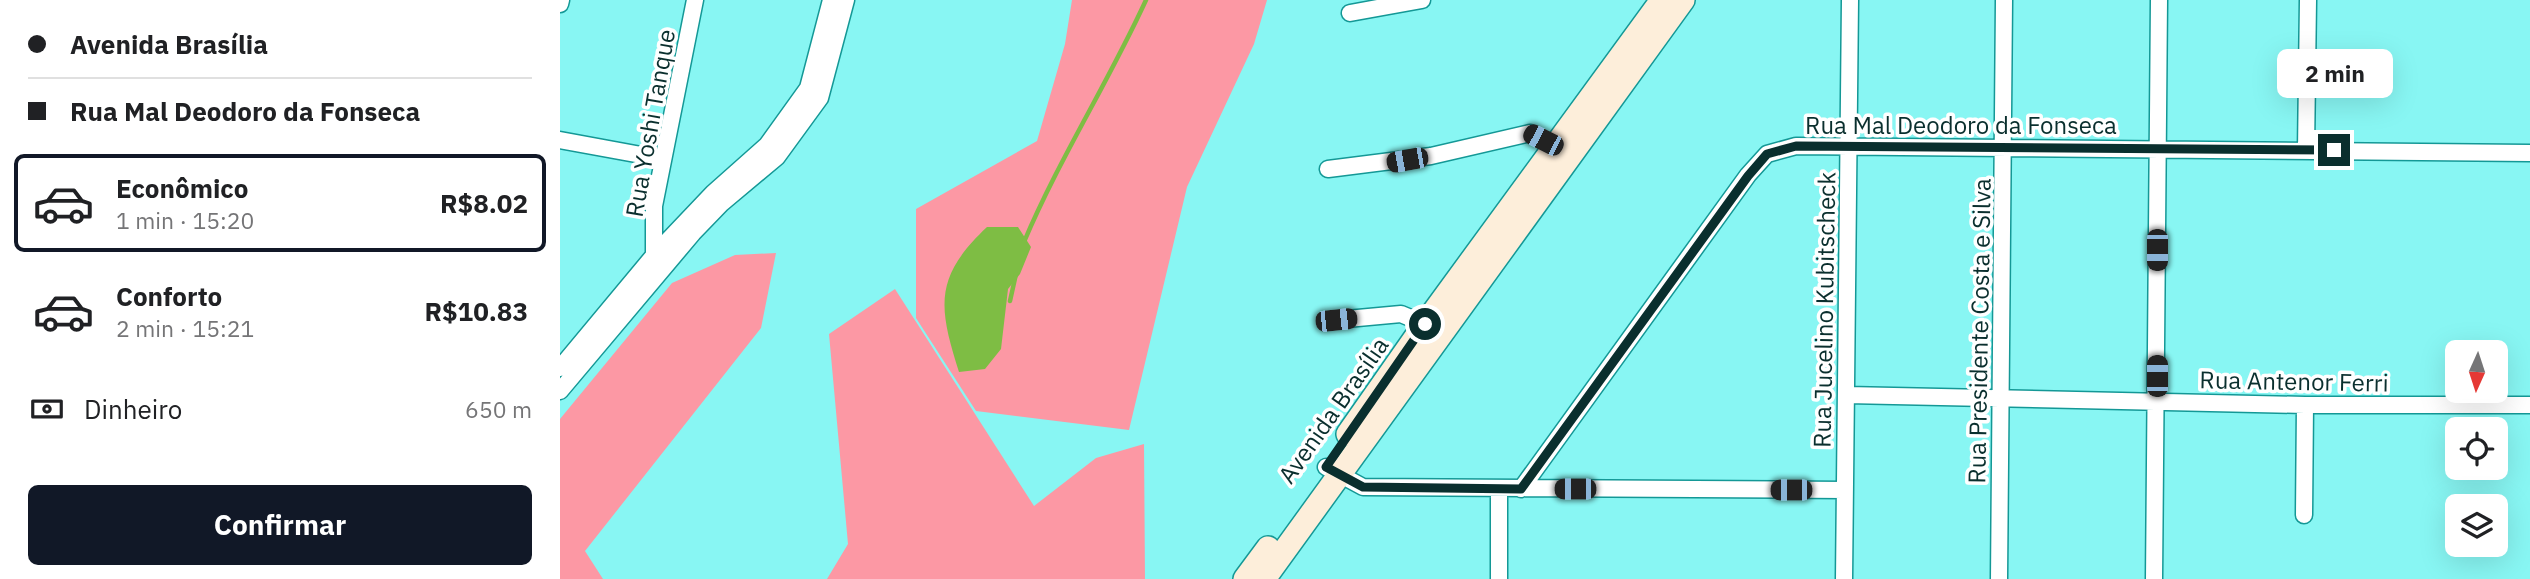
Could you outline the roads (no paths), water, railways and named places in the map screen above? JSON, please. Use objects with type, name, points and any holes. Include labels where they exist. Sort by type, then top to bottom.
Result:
[{"type":"main road","name":"Avenida Brasília","points":[[1264,579],[1425,324],[1662,0]]},
{"type":"main road","name":"Avenida Brasília","points":[[1245,579],[1332,470],[1683,0]]},
{"type":"street","name":"Rua Yoshi Tanque","points":[[653,277],[654,206],[695,0]]},
{"type":"street","points":[[560,368],[655,254],[713,193],[768,145],[808,88],[831,0]]},
{"type":"street","points":[[560,391],[653,277],[722,204],[777,157],[820,98],[846,0]]},
{"type":"street","points":[[1350,13],[1422,0]]},
{"type":"street","name":"Rua Jucelino Kubitscheck","points":[[1844,579],[1850,0]]},
{"type":"street","name":"Rua Presidente Costa e Silva","points":[[1999,579],[2004,0]]},
{"type":"street","points":[[2154,579],[2159,0]]},
{"type":"street","points":[[2306,150],[2308,0]]},
{"type":"street","points":[[1328,169],[1382,164],[1530,133],[1557,147]]},
{"type":"street","points":[[560,139],[663,159]]},
{"type":"street","name":"Rua Mal Deodoro da Fonseca","points":[[1521,489],[1748,176],[1767,154],[1796,146],[2530,153]]},
{"type":"street","points":[[1336,320],[1401,314],[1425,324]]},
{"type":"street","name":"Rua Antenor Ferri","points":[[1847,395],[2305,405],[2530,405]]},
{"type":"street","points":[[2304,514],[2305,405]]},
{"type":"street","points":[[1332,470],[1363,487],[1844,491]]},
{"type":"street","points":[[1499,488],[1499,579]]},
{"type":"waterway","points":[[1024,242],[1052,181],[1146,0]]},
{"type":"waterway","points":[[1010,301],[1016,274]]}]
